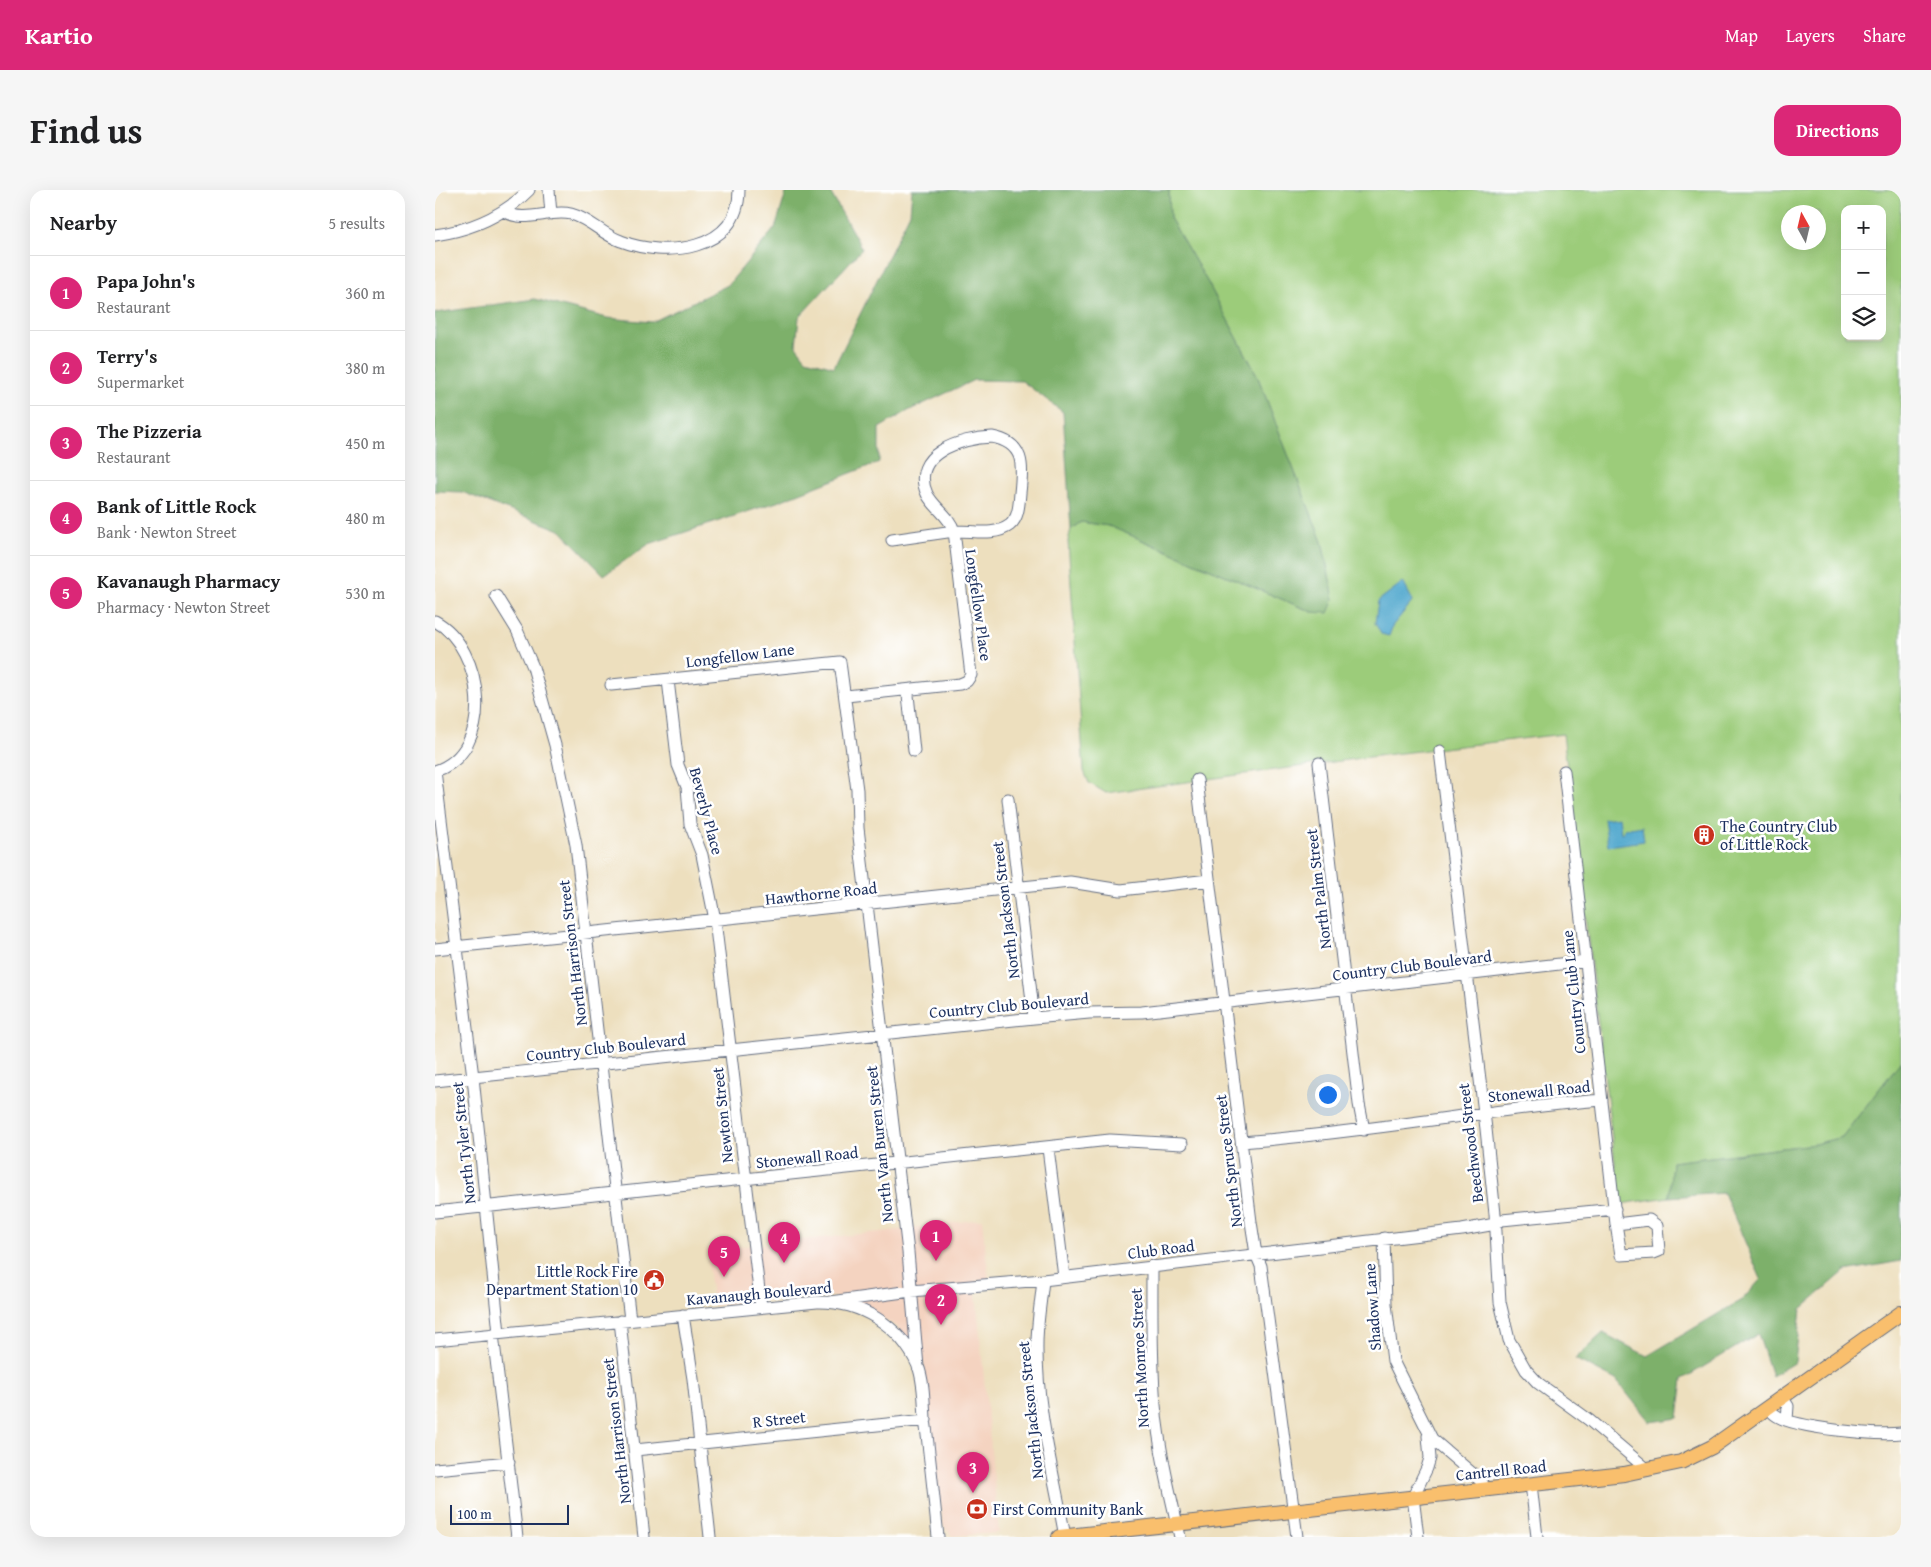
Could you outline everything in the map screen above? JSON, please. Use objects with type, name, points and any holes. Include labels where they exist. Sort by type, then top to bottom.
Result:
[{"type":"main road","name":"Cantrell Road","points":[[1059,1537],[1649,1470],[1697,1455],[1769,1408],[1901,1313]]},
{"type":"street","points":[[435,235],[476,225],[504,211],[529,190]]},
{"type":"street","points":[[549,190],[551,214]]},
{"type":"street","points":[[504,211],[515,216],[567,214],[582,218],[615,239],[655,249],[679,249],[701,244],[718,234],[732,217],[738,200],[739,190]]},
{"type":"street","points":[[991,437],[1008,442],[1018,453],[1023,468],[1019,508],[1014,520],[1000,529],[979,532],[953,532],[951,523],[931,501],[924,485],[923,474],[929,460],[944,448],[975,439],[991,437]]},
{"type":"street","name":"Longfellow Place","points":[[846,696],[960,684],[967,681],[971,675],[953,532],[892,540]]},
{"type":"street","name":"North Harrison Street","points":[[497,596],[517,630],[533,667],[549,722],[576,845],[617,1194],[635,1450],[644,1537]]},
{"type":"street","name":"North Tyler Street","points":[[435,621],[451,633],[467,656],[475,682],[477,698],[473,729],[464,747],[455,760],[435,771],[473,1077],[517,1537]]},
{"type":"street","name":"Longfellow Lane","points":[[611,685],[840,662],[846,696]]},
{"type":"street","name":"Beverly Place","points":[[668,680],[678,765],[687,787],[691,824],[702,855],[715,920]]},
{"type":"street","points":[[904,690],[908,695],[914,751]]},
{"type":"street","points":[[846,696],[867,904]]},
{"type":"street","name":"Beechwood Street","points":[[1440,751],[1484,1113],[1495,1223],[1500,1302],[1512,1348],[1526,1370],[1538,1382],[1589,1420],[1649,1470]]},
{"type":"street","name":"North Palm Street","points":[[1319,763],[1347,988],[1359,1104],[1364,1130]]},
{"type":"street","name":"Country Club Lane","points":[[1564,771],[1617,1224]]},
{"type":"street","name":"North Spruce Street","points":[[1197,780],[1256,1254],[1261,1266],[1292,1511],[1297,1537]]},
{"type":"street","name":"North Jackson Street","points":[[1008,799],[1034,1018]]},
{"type":"street","name":"Hawthorne Road","points":[[435,949],[1076,882],[1121,890],[1209,880]]},
{"type":"street","name":"North Van Buren Street","points":[[867,904],[919,1367]]},
{"type":"street","name":"Newton Street","points":[[715,920],[761,1307]]},
{"type":"street","name":"Country Club Boulevard","points":[[435,1081],[1034,1018],[1089,1013],[1142,1012],[1586,961]]},
{"type":"street","name":"Stonewall Road","points":[[1242,1142],[1364,1130],[1484,1113],[1602,1100]]},
{"type":"street","name":"Stonewall Road","points":[[435,1212],[1113,1140],[1182,1144]]},
{"type":"street","points":[[1047,1148],[1064,1277]]},
{"type":"street","points":[[1495,1223],[1502,1220],[1615,1209]]},
{"type":"street","name":"Club Road","points":[[830,1302],[911,1291],[1043,1280],[1480,1227],[1495,1223]]},
{"type":"street","name":"Shadow Lane","points":[[1384,1238],[1390,1349],[1403,1385],[1432,1439],[1480,1480],[1486,1489]]},
{"type":"street","name":"North Monroe Street","points":[[1152,1266],[1152,1351],[1155,1406],[1180,1537]]},
{"type":"street","name":"North Jackson Street","points":[[1043,1280],[1037,1346],[1039,1378],[1050,1464],[1065,1537]]},
{"type":"street","name":"Kavanaugh Boulevard","points":[[435,1340],[761,1307],[830,1302],[861,1309],[883,1322],[903,1343],[919,1367],[938,1537]]},
{"type":"street","points":[[683,1315],[693,1379],[710,1537]]},
{"type":"street","points":[[1782,1397],[1788,1406],[1787,1420]]},
{"type":"street","points":[[1769,1408],[1777,1416],[1787,1420],[1826,1428],[1867,1434],[1901,1433]]},
{"type":"street","name":"R Street","points":[[635,1450],[925,1420]]},
{"type":"street","points":[[1418,1537],[1413,1497],[1430,1458],[1431,1447],[1426,1429]]},
{"type":"street","points":[[435,1469],[509,1462]]},
{"type":"street","points":[[1531,1484],[1537,1537]]},
{"type":"shaded area","points":[[982,1219],[989,1280],[975,1281],[999,1533],[952,1536],[943,1525],[923,1359],[898,1328],[861,1304],[830,1296],[809,1294],[713,1306],[706,1250],[898,1230]]},
{"type":"green space","points":[[787,190],[829,190],[862,249],[799,317],[796,346],[806,359],[834,367],[910,213],[912,190],[1169,190],[1170,218],[1208,283],[1257,375],[1322,542],[1334,599],[1328,613],[1312,612],[1109,526],[1081,522],[1071,529],[1063,412],[1022,381],[974,380],[908,411],[879,428],[879,462],[777,502],[649,544],[604,575],[560,530],[462,492],[435,491],[435,313],[535,299],[607,318],[652,322],[728,285],[775,228]]},
{"type":"green space","name":"The Country Club of Little Rock","points":[[1169,190],[1901,190],[1899,245],[1901,270],[1901,1061],[1842,1137],[1815,1144],[1672,1162],[1669,1197],[1620,1204],[1563,734],[1384,755],[1106,793],[1089,783],[1084,771],[1068,541],[1071,529],[1081,522],[1109,526],[1312,612],[1334,599],[1322,542],[1257,375],[1208,283],[1170,218]]},
{"type":"green space","points":[[1901,1061],[1901,1261],[1845,1271],[1801,1309],[1795,1362],[1772,1376],[1758,1334],[1683,1379],[1678,1418],[1650,1422],[1616,1380],[1575,1359],[1603,1333],[1647,1356],[1743,1299],[1761,1279],[1724,1193],[1669,1197],[1672,1162],[1815,1144],[1842,1137]]},
{"type":"water","points":[[1403,582],[1413,601],[1393,625],[1389,636],[1381,634],[1375,623],[1378,601]]},
{"type":"water","points":[[1619,817],[1621,833],[1624,832],[1624,829],[1642,826],[1644,841],[1608,846],[1604,819]]},
{"type":"place","name":"The Country Club of Little Rock","points":[[1704,835]]},
{"type":"place","name":"Papa John's","points":[[936,1261]]},
{"type":"place","name":"Bank of Little Rock","points":[[784,1263]]},
{"type":"place","name":"Kavanaugh Pharmacy","points":[[724,1277]]},
{"type":"place","name":"Little Rock Fire Department Station 10","points":[[654,1280]]},
{"type":"place","name":"Terry's","points":[[941,1325]]},
{"type":"place","name":"The Pizzeria","points":[[973,1493]]},
{"type":"place","name":"First Community Bank","points":[[977,1509]]}]
